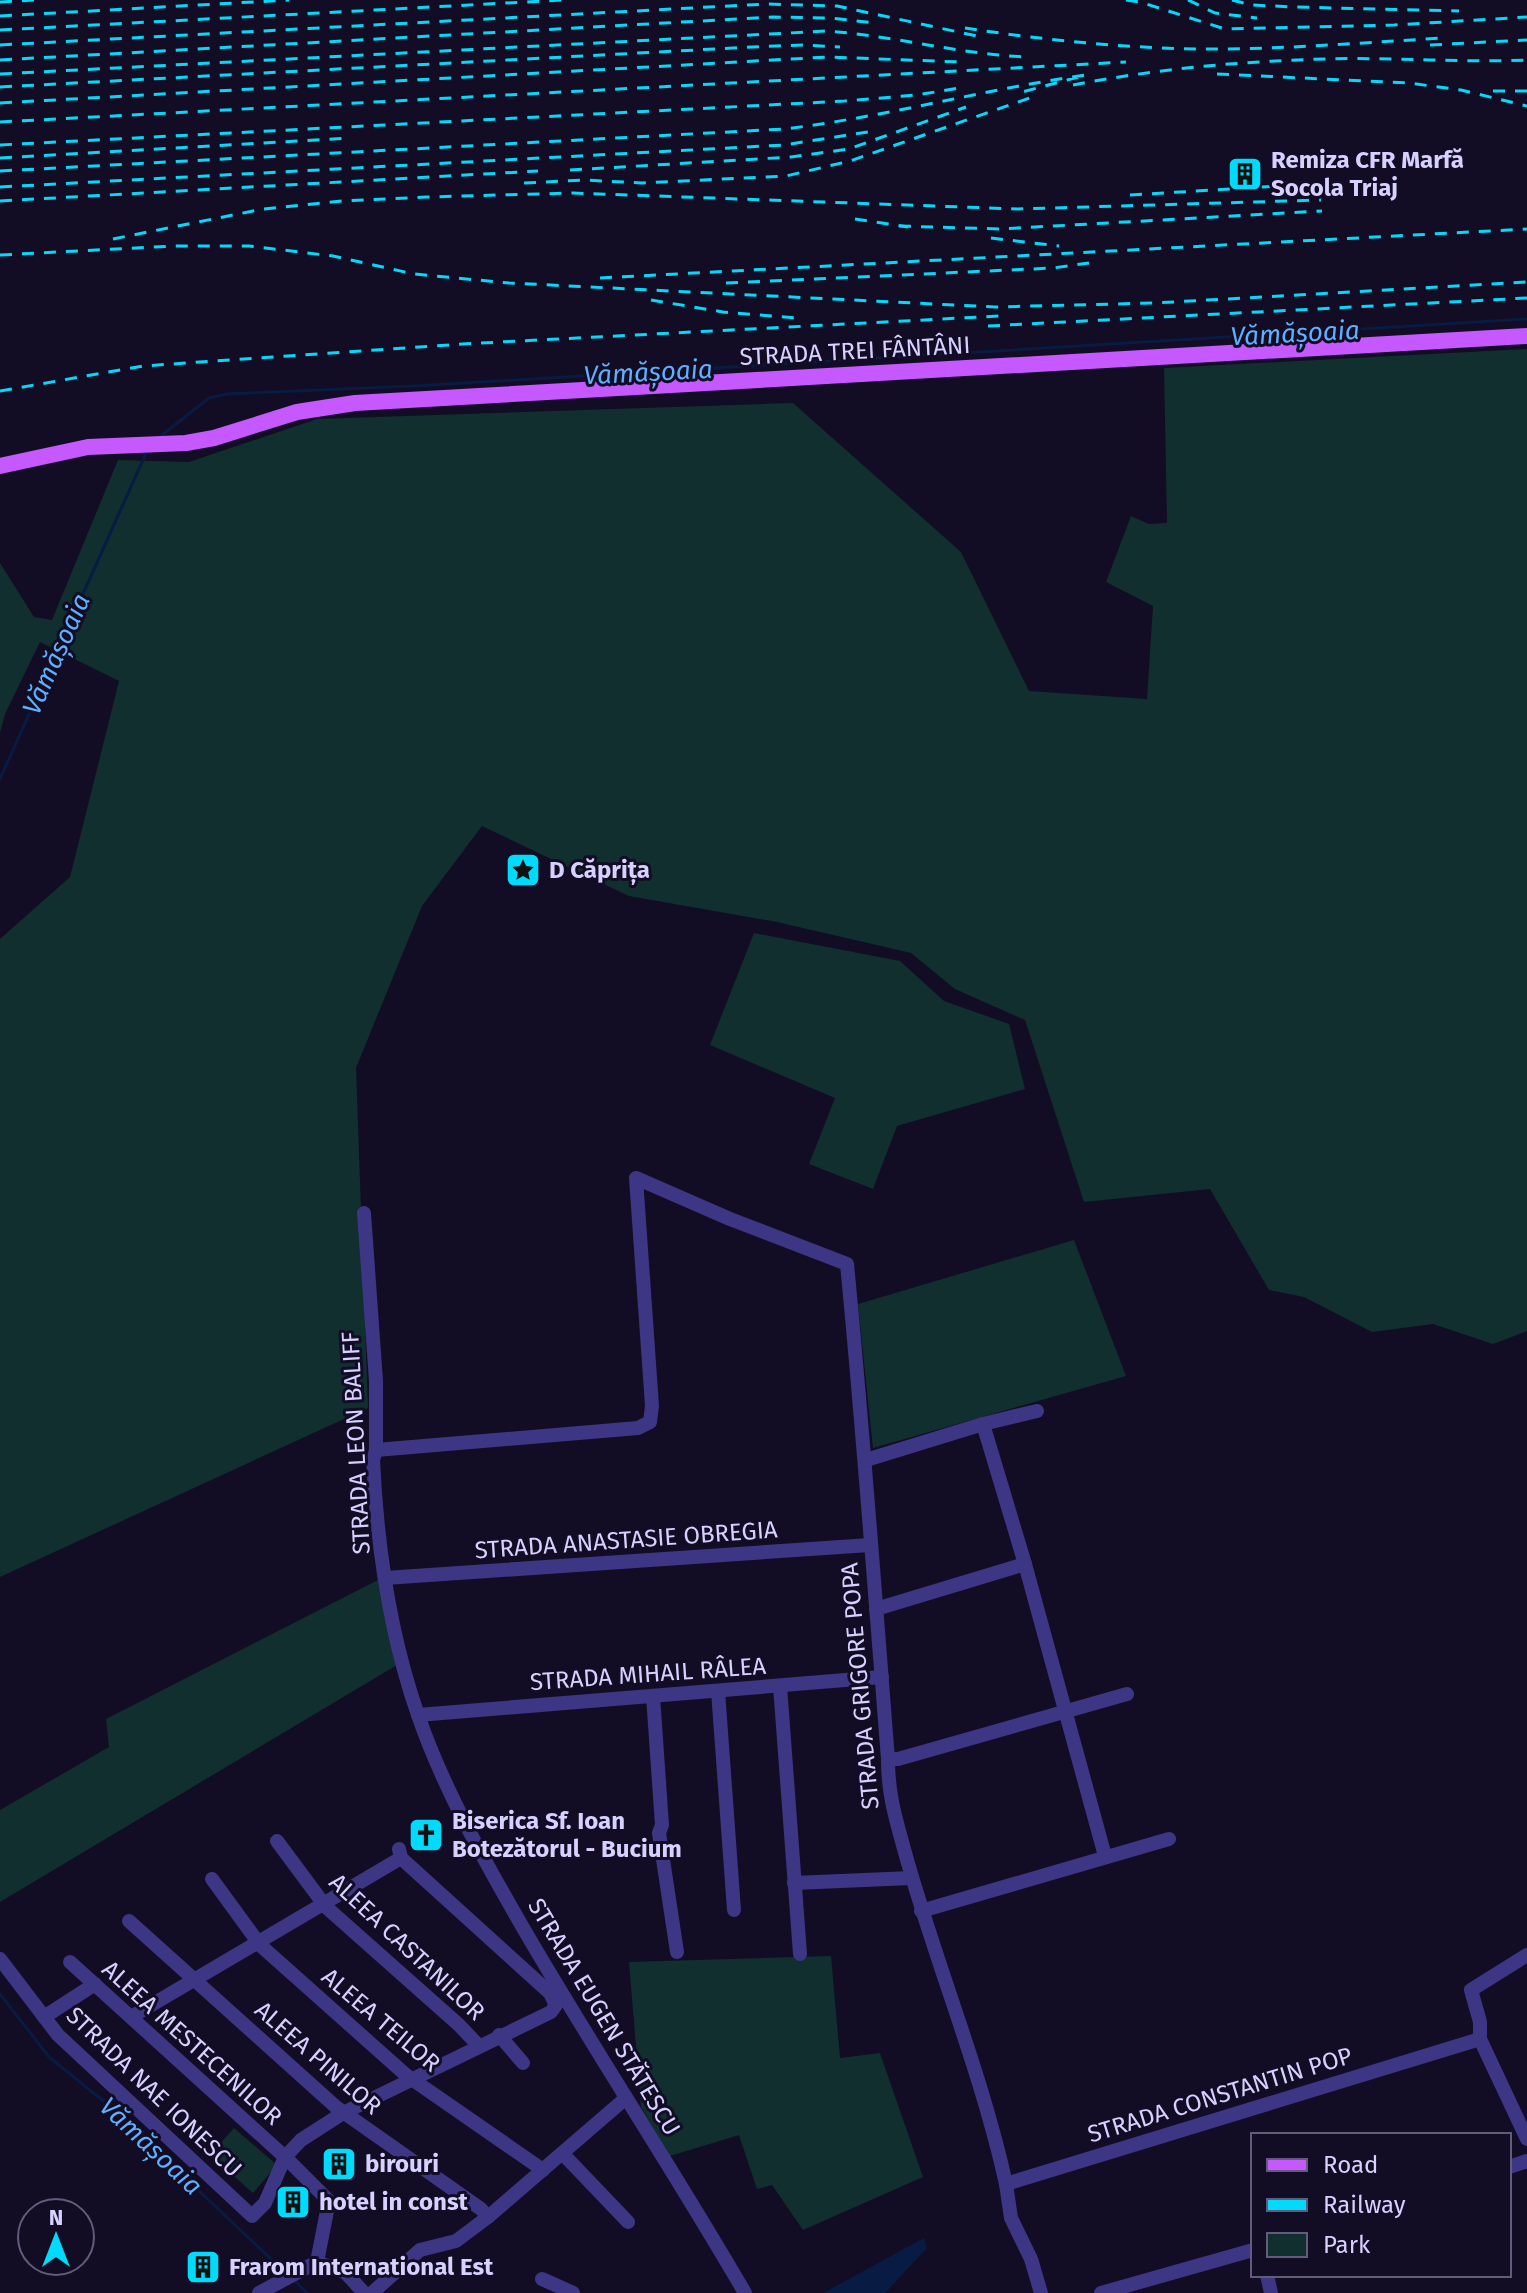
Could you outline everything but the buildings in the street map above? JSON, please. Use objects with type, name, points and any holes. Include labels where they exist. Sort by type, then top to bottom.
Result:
[{"type":"main road","name":"STRADA TREI FÂNTÂNI","points":[[0,466],[88,447],[165,444],[214,438],[297,412],[355,403],[1527,336]]},
{"type":"street","name":"STRADA GRIGORE POPA","points":[[376,1450],[638,1428],[650,1422],[652,1406],[636,1178],[730,1219],[847,1264],[866,1460],[892,1812],[921,1911],[993,2125],[1006,2184]]},
{"type":"street","name":"STRADA LEON BALIFF","points":[[364,1213],[376,1381],[375,1490],[385,1578],[418,1715]]},
{"type":"street","points":[[866,1460],[1037,1411]]},
{"type":"street","points":[[983,1424],[1105,1856]]},
{"type":"street","name":"STRADA ANASTASIE OBREGIA","points":[[385,1578],[870,1545]]},
{"type":"street","points":[[876,1609],[1025,1564]]},
{"type":"street","name":"STRADA MIHAIL RÂLEA","points":[[418,1715],[882,1677]]},
{"type":"street","points":[[780,1686],[800,1954]]},
{"type":"street","points":[[718,1691],[734,1910]]},
{"type":"street","points":[[888,1759],[898,1759],[1127,1694]]},
{"type":"street","points":[[653,1696],[662,1825],[659,1833],[677,1952]]},
{"type":"street","name":"STRADA EUGEN STĂTESCU","points":[[418,1715],[482,1856],[568,2006],[745,2293]]},
{"type":"street","points":[[921,1911],[1169,1839]]},
{"type":"street","name":"ALEEA CASTANILOR","points":[[277,1841],[323,1904],[478,2045]]},
{"type":"street","points":[[131,2017],[323,1904],[400,1853],[550,1993],[556,2005],[551,2012],[343,2113],[301,2140],[285,2157]]},
{"type":"street","points":[[794,1883],[911,1878]]},
{"type":"street","name":"ALEEA TEILOR","points":[[212,1879],[257,1941],[406,2075],[543,2170]]},
{"type":"street","name":"ALEEA PINILOR","points":[[129,1921],[343,2113],[481,2209],[488,2217]]},
{"type":"street","points":[[1527,1955],[1471,1990],[1480,2022],[1480,2039],[1527,2139]]},
{"type":"street","name":"STRADA NAE IONESCU","points":[[0,1959],[58,2035],[252,2216],[265,2203],[285,2157]]},
{"type":"street","name":"ALEEA MESTECENILOR","points":[[70,1962],[285,2157],[329,2201],[317,2262]]},
{"type":"street","points":[[44,2017],[95,1984]]},
{"type":"street","points":[[499,2035],[523,2063]]},
{"type":"street","name":"STRADA CONSTANTIN POP","points":[[1006,2184],[1480,2039]]},
{"type":"street","points":[[372,2293],[420,2250],[456,2241],[488,2217],[626,2098]]},
{"type":"street","points":[[563,2154],[628,2222]]},
{"type":"street","points":[[1006,2184],[1011,2218],[1031,2259],[1041,2293]]},
{"type":"street","points":[[1101,2293],[1251,2251]]},
{"type":"street","points":[[259,2293],[317,2262],[346,2273],[364,2293]]},
{"type":"street","points":[[542,2279],[573,2293]]},
{"type":"green space","points":[[1527,349],[1527,1331],[1493,1344],[1433,1324],[1372,1332],[1304,1297],[1269,1290],[1210,1189],[1084,1202],[1025,1020],[955,989],[911,953],[777,922],[629,896],[482,826],[422,906],[356,1068],[368,1408],[0,1577],[0,939],[70,877],[119,681],[40,642],[5,714],[0,733],[0,563],[34,617],[52,620],[118,460],[189,462],[317,419],[793,403],[961,552],[1029,691],[1147,699],[1153,606],[1106,582],[1131,516],[1149,524],[1167,523],[1164,368]]},
{"type":"green space","points":[[754,933],[900,961],[944,1001],[1009,1024],[1025,1089],[897,1126],[873,1189],[809,1164],[835,1098],[710,1045]]},
{"type":"green space","points":[[1074,1240],[1126,1376],[873,1448],[858,1304]]},
{"type":"green space","points":[[378,1580],[397,1665],[0,1902],[0,1810],[109,1747],[106,1719]]},
{"type":"green space","points":[[831,1956],[840,2058],[880,2053],[923,2177],[803,2230],[772,2185],[757,2189],[739,2135],[670,2156],[641,2107],[629,1962]]},
{"type":"green space","points":[[234,2128],[277,2165],[253,2193],[210,2155]]},
{"type":"water","points":[[924,2238],[927,2248],[885,2293],[823,2293]]},
{"type":"waterway","name":"Vămășoaia","points":[[161,436],[209,398],[227,394],[415,386],[1527,319]]},
{"type":"waterway","name":"Vămășoaia","points":[[0,779],[147,451]]},
{"type":"waterway","name":"Vămășoaia","points":[[0,1994],[49,2057],[107,2104],[287,2274]]},
{"type":"waterway","name":"Vămășoaia","points":[[293,2279],[307,2293]]},
{"type":"railway","points":[[0,2],[36,0]]},
{"type":"railway","points":[[0,16],[289,0]]},
{"type":"railway","points":[[0,30],[563,0]]},
{"type":"railway","points":[[1126,0],[1225,29],[1394,25],[1527,17]]},
{"type":"railway","points":[[1188,0],[1215,13],[1257,18]]},
{"type":"railway","points":[[1232,0],[1251,5],[1459,11]]},
{"type":"railway","points":[[0,45],[766,4],[837,6],[977,36]]},
{"type":"railway","points":[[0,60],[773,17],[875,23]]},
{"type":"railway","points":[[965,28],[1096,44],[1195,49],[1444,38]]},
{"type":"railway","points":[[0,74],[827,31],[979,53],[1030,57]]},
{"type":"railway","points":[[1430,45],[1527,40]]},
{"type":"railway","points":[[0,87],[752,47],[840,47]]},
{"type":"railway","points":[[0,103],[828,57],[960,62]]},
{"type":"railway","points":[[1073,85],[1167,70],[1263,62],[1527,60]]},
{"type":"railway","points":[[0,122],[1126,62]]},
{"type":"railway","points":[[1217,74],[1409,83],[1461,90],[1527,106]]},
{"type":"railway","points":[[0,171],[784,129],[1086,75],[1022,92]]},
{"type":"railway","points":[[0,145],[845,101],[965,87]]},
{"type":"railway","points":[[1493,91],[1527,91]]},
{"type":"railway","points":[[524,183],[583,180],[642,183],[786,176],[850,161],[1038,95]]},
{"type":"railway","points":[[570,170],[791,157],[849,149],[966,107]]},
{"type":"railway","points":[[0,187],[784,145],[874,131]]},
{"type":"railway","points":[[0,158],[351,138]]},
{"type":"railway","points":[[0,201],[538,171]]},
{"type":"railway","points":[[1130,195],[1329,183]]},
{"type":"railway","points":[[113,239],[263,209],[426,197],[573,193],[1018,209],[1321,200]]},
{"type":"railway","points":[[899,226],[1000,229],[1322,211]]},
{"type":"railway","points":[[855,219],[908,227]]},
{"type":"railway","points":[[600,278],[1527,229]]},
{"type":"railway","points":[[991,238],[1059,246]]},
{"type":"railway","points":[[0,255],[174,246],[249,246],[333,256],[414,274],[509,283],[995,307],[1155,303],[1527,282]]},
{"type":"railway","points":[[726,283],[1053,268],[1089,263]]},
{"type":"railway","points":[[988,326],[1527,298]]},
{"type":"railway","points":[[651,300],[723,312],[797,318]]},
{"type":"railway","points":[[0,391],[143,366],[462,344],[1000,316]]},
{"type":"place","name":"Remiza CFR Marfă Socola Triaj","points":[[1245,174]]},
{"type":"place","name":"D Căprița","points":[[523,870]]},
{"type":"place","name":"Biserica Sf. Ioan Botezătorul - Bucium","points":[[426,1835]]},
{"type":"place","name":"birouri","points":[[339,2164]]},
{"type":"place","name":"hotel in const","points":[[293,2202]]},
{"type":"place","name":"Frarom International Est","points":[[203,2267]]}]
